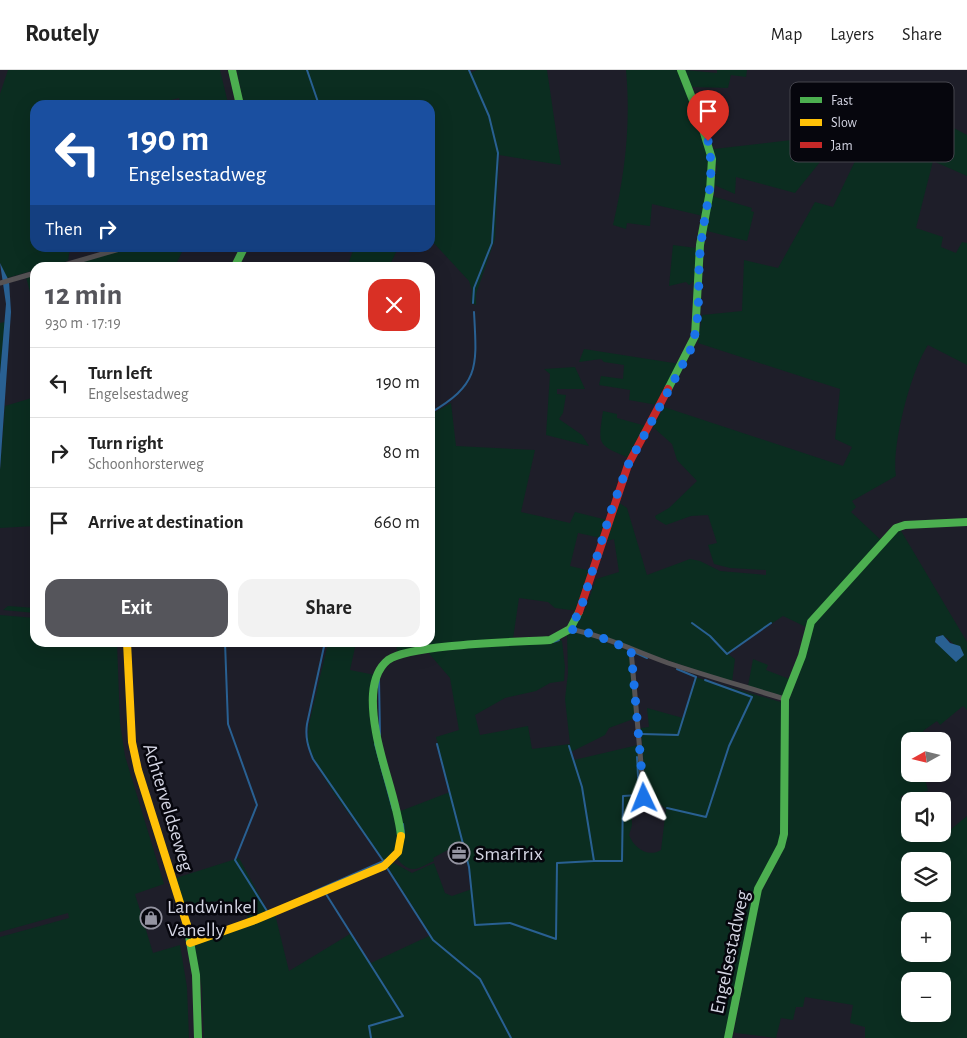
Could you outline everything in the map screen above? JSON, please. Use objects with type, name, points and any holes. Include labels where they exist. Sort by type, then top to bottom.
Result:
[{"type":"street","points":[[232,70],[239,100]]},
{"type":"street","points":[[190,943],[255,920],[384,866],[395,857],[400,842],[400,826],[380,757],[374,706],[375,680],[377,673],[386,660],[398,653],[413,650],[550,640],[570,629],[581,608],[611,511],[628,465],[690,351],[695,336],[700,245],[710,191],[712,160],[698,113],[681,70]]},
{"type":"street","points":[[74,262],[108,252]]},
{"type":"street","points":[[0,283],[30,274]]},
{"type":"street","name":"Engelsestadweg","points":[[728,1038],[758,888],[781,846],[784,834],[785,699],[802,656],[811,622],[815,614],[896,528],[905,525],[967,522]]},
{"type":"street","points":[[570,629],[593,634],[631,650],[714,679],[785,699]]},
{"type":"street","name":"Achterveldseweg","points":[[127,647],[132,742],[138,770],[175,883],[190,943],[196,975],[198,1038]]},
{"type":"street","points":[[631,650],[644,798]]},
{"type":"green space","points":[[8,70],[220,70],[227,100],[180,100],[179,98],[171,100],[30,100],[30,252],[69,252],[68,261],[30,262],[30,271],[7,278],[0,263],[0,94]]},
{"type":"green space","points":[[237,70],[468,70],[470,73],[477,70],[547,70],[561,165],[499,155],[495,239],[476,294],[476,305],[471,303],[472,290],[469,281],[435,244],[435,100],[243,100]]},
{"type":"green space","points":[[626,70],[678,70],[696,111],[711,160],[703,216],[652,204],[650,226],[627,223],[626,229],[613,225],[626,148],[628,110]]},
{"type":"green space","points":[[684,70],[717,73],[717,70],[747,70],[746,77],[731,75],[728,88],[691,87]]},
{"type":"green space","points":[[954,128],[967,135],[967,176],[935,162],[954,162]]},
{"type":"green space","points":[[790,140],[790,162],[820,162],[795,193],[736,177],[735,194],[714,185],[717,169],[714,149]]},
{"type":"green space","points":[[855,162],[933,162],[916,228],[943,237],[941,247],[956,253],[962,242],[967,243],[967,365],[928,345],[915,372],[899,428],[895,463],[896,476],[852,501],[856,507],[851,512],[882,541],[806,627],[783,616],[727,653],[735,659],[732,682],[637,650],[593,632],[575,628],[586,608],[596,579],[619,572],[614,539],[607,541],[618,502],[627,508],[647,575],[690,559],[700,561],[720,571],[766,575],[766,570],[730,568],[714,564],[708,545],[717,543],[708,515],[691,516],[666,525],[656,519],[655,516],[669,508],[697,481],[677,460],[672,444],[653,427],[664,407],[843,466],[852,447],[835,439],[840,389],[698,343],[702,315],[742,311],[744,260],[778,268],[815,202],[833,207]]},
{"type":"green space","points":[[712,196],[752,208],[751,211],[754,212],[747,241],[707,231]]},
{"type":"green space","points":[[673,245],[696,248],[694,281],[689,285],[686,282],[669,286]]},
{"type":"green space","points":[[113,252],[182,252],[177,262],[79,262]]},
{"type":"green space","points":[[353,252],[396,252],[391,262],[349,262]]},
{"type":"green space","points":[[30,276],[30,292],[26,277]]},
{"type":"green space","points":[[5,322],[0,374],[0,323]]},
{"type":"green space","points":[[584,349],[680,364],[657,405],[629,400],[630,390],[599,385],[601,376],[623,379],[624,365],[604,362],[601,359],[579,362]]},
{"type":"green space","points":[[575,367],[585,389],[557,389],[557,394],[566,395],[563,413],[559,419],[582,435],[589,446],[546,435],[550,374],[544,369]]},
{"type":"green space","points":[[30,398],[30,526],[0,528],[0,470],[5,406]]},
{"type":"green space","points":[[451,403],[456,446],[535,450],[521,512],[570,523],[575,512],[607,520],[601,538],[578,533],[570,566],[591,571],[578,611],[555,608],[548,602],[519,598],[513,639],[397,651],[396,647],[435,647],[435,412]]},
{"type":"green space","points":[[603,411],[617,414],[617,418],[646,426],[629,458],[611,450],[602,442],[600,431]]},
{"type":"green space","points":[[900,529],[967,642],[967,710],[963,706],[940,725],[937,721],[924,732],[901,732],[901,782],[926,782],[928,791],[901,792],[901,842],[951,842],[951,829],[967,816],[967,1038],[865,1038],[865,1027],[850,1023],[853,1005],[805,997],[803,1007],[796,1007],[793,1020],[781,1018],[776,1038],[734,1032],[760,895],[785,847],[788,703],[801,669],[812,623]],"holes":[[[939,635],[947,638],[956,646],[950,655],[935,642]]]},
{"type":"green space","points":[[8,606],[30,608],[30,613],[3,610]]},
{"type":"green space","points":[[0,615],[30,618],[30,647],[117,647],[120,723],[125,756],[164,884],[135,894],[153,953],[180,945],[187,987],[189,1038],[0,1038],[0,937],[69,918],[68,913],[0,932]]},
{"type":"green space","points":[[571,632],[584,634],[629,651],[636,718],[609,728],[605,735],[571,752],[574,760],[638,745],[641,796],[631,798],[632,825],[629,835],[638,848],[646,852],[651,853],[661,850],[666,809],[646,795],[641,728],[649,727],[647,708],[683,718],[695,677],[784,703],[783,841],[756,889],[752,900],[727,1038],[204,1038],[202,988],[194,944],[275,914],[289,971],[350,934],[371,963],[431,935],[387,866],[394,863],[412,873],[434,863],[445,893],[452,896],[472,889],[464,844],[453,847],[433,858],[434,861],[414,869],[407,867],[397,859],[398,812],[450,792],[436,737],[459,730],[450,678],[426,650],[558,638],[562,641],[565,667],[564,681],[550,683],[536,691],[505,698],[475,715],[480,735],[528,726],[532,749],[570,744],[565,699],[568,673],[567,635]]},
{"type":"green space","points":[[327,647],[355,647],[350,670],[375,675],[373,701],[399,830],[396,850],[386,863],[323,776],[309,747],[309,724]]},
{"type":"green space","points":[[753,659],[768,665],[766,670],[792,680],[786,694],[782,696],[748,686]]},
{"type":"green space","points":[[239,858],[269,913],[249,921],[241,901],[226,907],[223,900],[185,907],[176,878]]},
{"type":"water","points":[[0,263],[9,281],[11,312],[0,470],[0,374],[6,304]]},
{"type":"water","points":[[943,635],[950,643],[960,646],[964,655],[956,662],[935,642],[936,637]]},
{"type":"waterway","points":[[307,70],[317,100]]},
{"type":"waterway","points":[[469,70],[489,116],[498,153],[492,243],[474,288],[473,303]]},
{"type":"waterway","points":[[435,410],[458,393],[467,383],[472,372],[475,360],[474,312]]},
{"type":"waterway","points":[[692,623],[710,636],[727,654],[771,623]]},
{"type":"waterway","points":[[553,642],[559,640]]},
{"type":"waterway","points":[[225,647],[228,724],[257,805],[235,860],[267,911]]},
{"type":"waterway","points":[[324,647],[307,724],[308,746],[313,759],[384,862]]},
{"type":"waterway","points":[[636,653],[647,658]]},
{"type":"waterway","points":[[642,734],[678,735],[696,677],[677,669]]},
{"type":"waterway","points":[[379,680],[380,735]]},
{"type":"waterway","points":[[667,808],[706,817],[729,746],[752,697],[705,680]]},
{"type":"waterway","points":[[375,744],[393,810]]},
{"type":"waterway","points":[[437,744],[469,867],[475,925],[510,923],[556,939],[557,863],[594,861],[582,787],[569,746]]},
{"type":"waterway","points":[[594,861],[622,861],[623,796],[639,795],[637,757]]},
{"type":"waterway","points":[[403,824],[404,834]]},
{"type":"waterway","points":[[313,892],[386,860]]},
{"type":"waterway","points":[[387,868],[433,940],[480,979],[511,1038]]},
{"type":"waterway","points":[[326,894],[403,1016],[369,1026],[371,1038]]},
{"type":"traffic: fast","points":[[232,70],[239,100]]},
{"type":"traffic: fast","points":[[668,389],[695,336],[700,245],[710,191],[712,159],[698,113],[681,70]]},
{"type":"traffic: fast","points":[[237,262],[242,252]]},
{"type":"traffic: fast","points":[[728,1038],[758,889],[781,846],[784,834],[785,699],[802,656],[811,622],[896,528],[905,525],[967,522]]},
{"type":"traffic: fast","points":[[401,836],[373,714],[374,684],[382,667],[388,660],[418,650],[550,640],[570,629],[579,612]]},
{"type":"traffic: fast","points":[[187,925],[196,975],[198,1038]]},
{"type":"traffic: slow","points":[[127,647],[132,742],[138,770],[187,925]]},
{"type":"traffic: slow","points":[[190,943],[255,920],[384,866],[398,852],[401,836]]},
{"type":"traffic: jam","points":[[579,612],[628,465],[668,389]]},
{"type":"place","name":"SmarTrix","points":[[459,853]]},
{"type":"place","name":"Landwinkel Vanelly","points":[[151,918]]},
{"type":"route","points":[[644,798],[644,779],[631,650],[602,637],[570,629],[581,608],[611,511],[628,465],[690,351],[695,336],[698,317],[700,245],[712,171],[708,141]]}]
